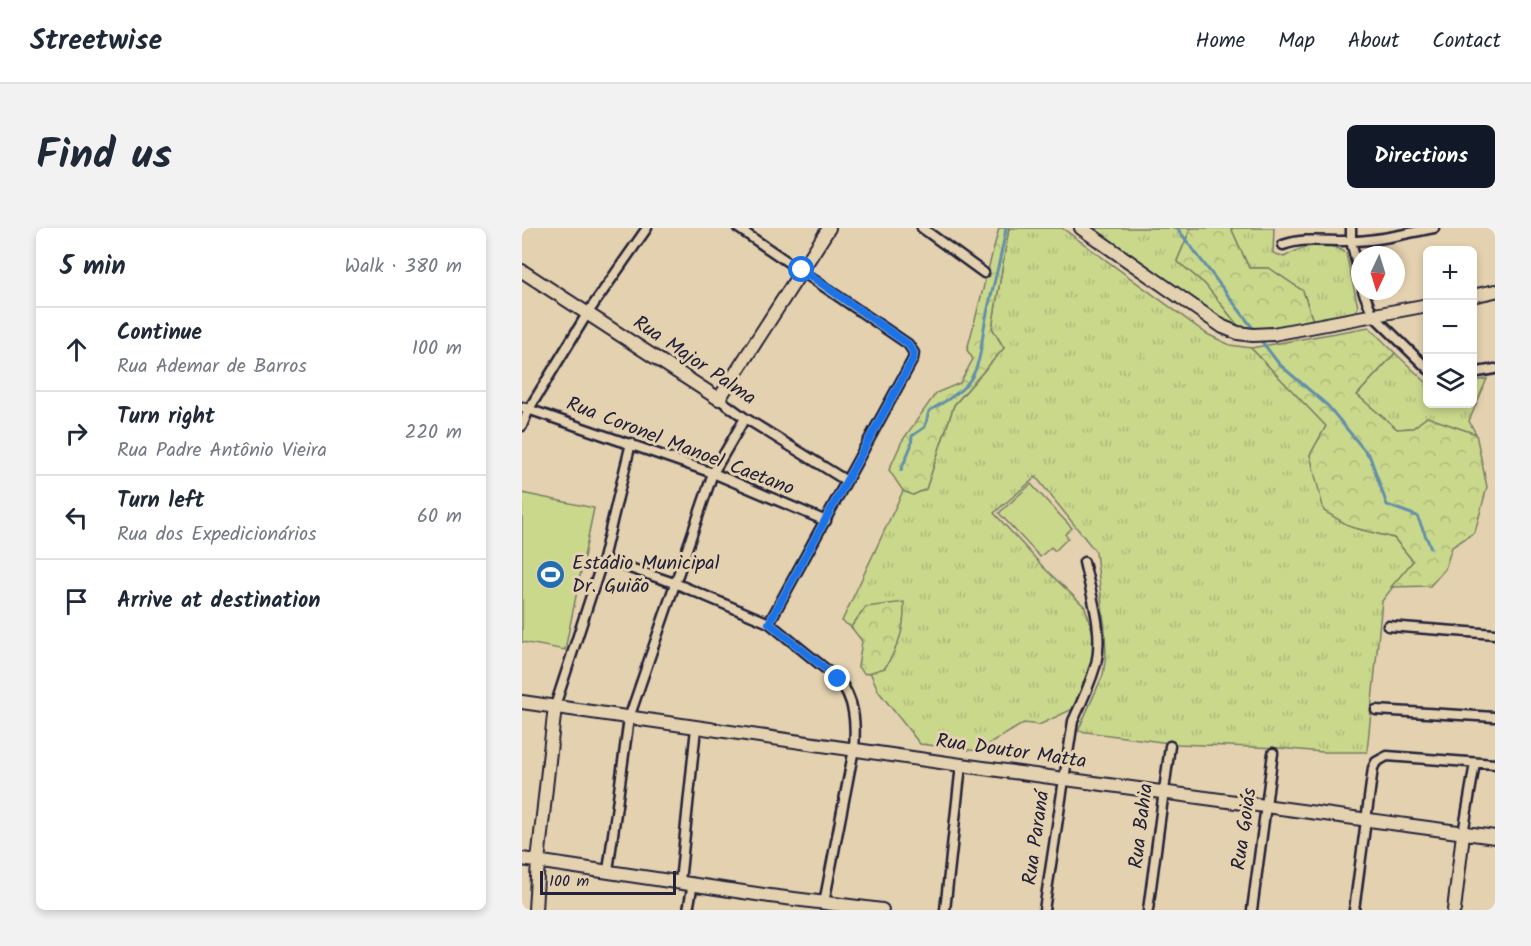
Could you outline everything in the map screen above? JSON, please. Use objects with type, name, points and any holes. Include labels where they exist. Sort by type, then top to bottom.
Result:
[{"type":"street","points":[[522,426],[526,408],[587,314],[647,228]]},
{"type":"street","points":[[738,228],[908,344],[914,353],[913,359],[769,623]]},
{"type":"street","points":[[719,399],[829,228]]},
{"type":"street","points":[[1081,228],[1177,297],[1222,327],[1238,333],[1253,336],[1273,334],[1423,306]]},
{"type":"street","points":[[1351,228],[1353,246]]},
{"type":"street","points":[[1283,245],[1313,240],[1352,242],[1434,228]]},
{"type":"street","points":[[926,229],[984,273]]},
{"type":"street","name":"Rua Major Palma","points":[[522,271],[745,418],[845,480]]},
{"type":"street","points":[[1477,295],[1495,291]]},
{"type":"street","points":[[1367,300],[1373,315],[1423,364]]},
{"type":"street","points":[[1477,372],[1495,369]]},
{"type":"street","name":"Rua Coronel Manoel Caetano","points":[[526,408],[713,473],[826,521]]},
{"type":"street","points":[[608,870],[629,718],[713,473],[745,418]]},
{"type":"street","points":[[535,910],[555,706],[603,560],[631,443]]},
{"type":"street","points":[[603,560],[676,584],[769,623],[838,679],[847,690],[852,700],[854,749],[824,903]]},
{"type":"street","name":"Rua Paraná","points":[[1044,910],[1073,721],[1096,662],[1098,639],[1084,562]]},
{"type":"street","points":[[1388,626],[1495,634]]},
{"type":"street","name":"Rua Doutor Matta","points":[[522,702],[962,765],[1495,837]]},
{"type":"street","points":[[1376,710],[1495,717]]},
{"type":"street","points":[[688,910],[686,882],[696,728]]},
{"type":"street","name":"Rua Bahia","points":[[1148,910],[1170,746]]},
{"type":"street","name":"Rua Goiás","points":[[1252,910],[1264,806],[1273,753]]},
{"type":"street","points":[[1354,910],[1373,768],[1380,758],[1387,756],[1495,764]]},
{"type":"street","points":[[1454,910],[1463,834],[1475,763]]},
{"type":"street","points":[[945,910],[962,765]]},
{"type":"street","points":[[522,859],[882,910]]},
{"type":"green space","points":[[999,228],[1009,228],[992,328],[1004,348],[954,405],[926,489],[913,495],[903,491],[889,470],[902,441],[936,393],[960,383],[973,359],[967,350]]},
{"type":"green space","points":[[1009,228],[1062,228],[1207,334],[1230,345],[1251,348],[1326,426],[1310,455],[1351,527],[1394,538],[1413,561],[1382,601],[1367,752],[1322,752],[1177,744],[1078,731],[1103,675],[1106,655],[1096,552],[1036,477],[994,513],[1045,569],[1085,607],[1093,633],[1094,655],[1092,671],[1075,708],[1039,725],[1024,723],[978,751],[920,744],[879,692],[870,672],[885,667],[866,607],[851,627],[842,621],[903,491],[913,495],[926,489],[954,405],[1004,348],[992,328]]},
{"type":"green space","points":[[1090,228],[1191,228],[1177,261],[1205,284],[1240,328],[1219,322]]},
{"type":"green space","points":[[1191,228],[1231,228],[1249,268],[1269,268],[1303,291],[1313,321],[1260,329],[1240,328],[1205,284],[1177,261]]},
{"type":"green space","points":[[1231,228],[1274,228],[1273,253],[1284,257],[1307,247],[1331,246],[1346,253],[1351,276],[1351,300],[1356,300],[1358,307],[1353,314],[1313,321],[1303,291],[1269,268],[1249,268]]},
{"type":"green space","points":[[1369,327],[1395,353],[1357,395],[1397,429],[1413,428],[1427,417],[1476,434],[1487,487],[1475,532],[1452,547],[1445,569],[1430,586],[1391,587],[1413,561],[1394,538],[1351,527],[1324,511],[1310,455],[1326,426],[1251,348]]},
{"type":"green space","points":[[1395,353],[1423,379],[1423,408],[1475,408],[1469,421],[1476,434],[1427,417],[1413,428],[1397,429],[1357,395]]},
{"type":"green space","points":[[1487,379],[1477,402],[1477,380]]},
{"type":"green space","points":[[1031,484],[1072,528],[1065,534],[1068,538],[1055,551],[1051,547],[1040,557],[999,513]]},
{"type":"green space","name":"Estádio Municipal Dr. Guião","points":[[522,493],[594,508],[565,650],[522,642]]},
{"type":"green space","points":[[904,602],[902,629],[890,660],[885,668],[865,674],[858,667],[862,641],[851,627],[866,607]]},
{"type":"waterway","points":[[901,470],[911,446],[912,436],[925,427],[929,411],[958,392],[975,371],[1006,228]]},
{"type":"waterway","points":[[1177,228],[1255,331]]},
{"type":"waterway","points":[[1260,339],[1279,364],[1328,406],[1370,457],[1387,505],[1417,516],[1431,548]]},
{"type":"place","name":"Estádio Municipal Dr. Guião","points":[[551,575]]},
{"type":"route","points":[[802,270],[908,344],[914,353],[913,359],[769,623],[838,679]]}]
